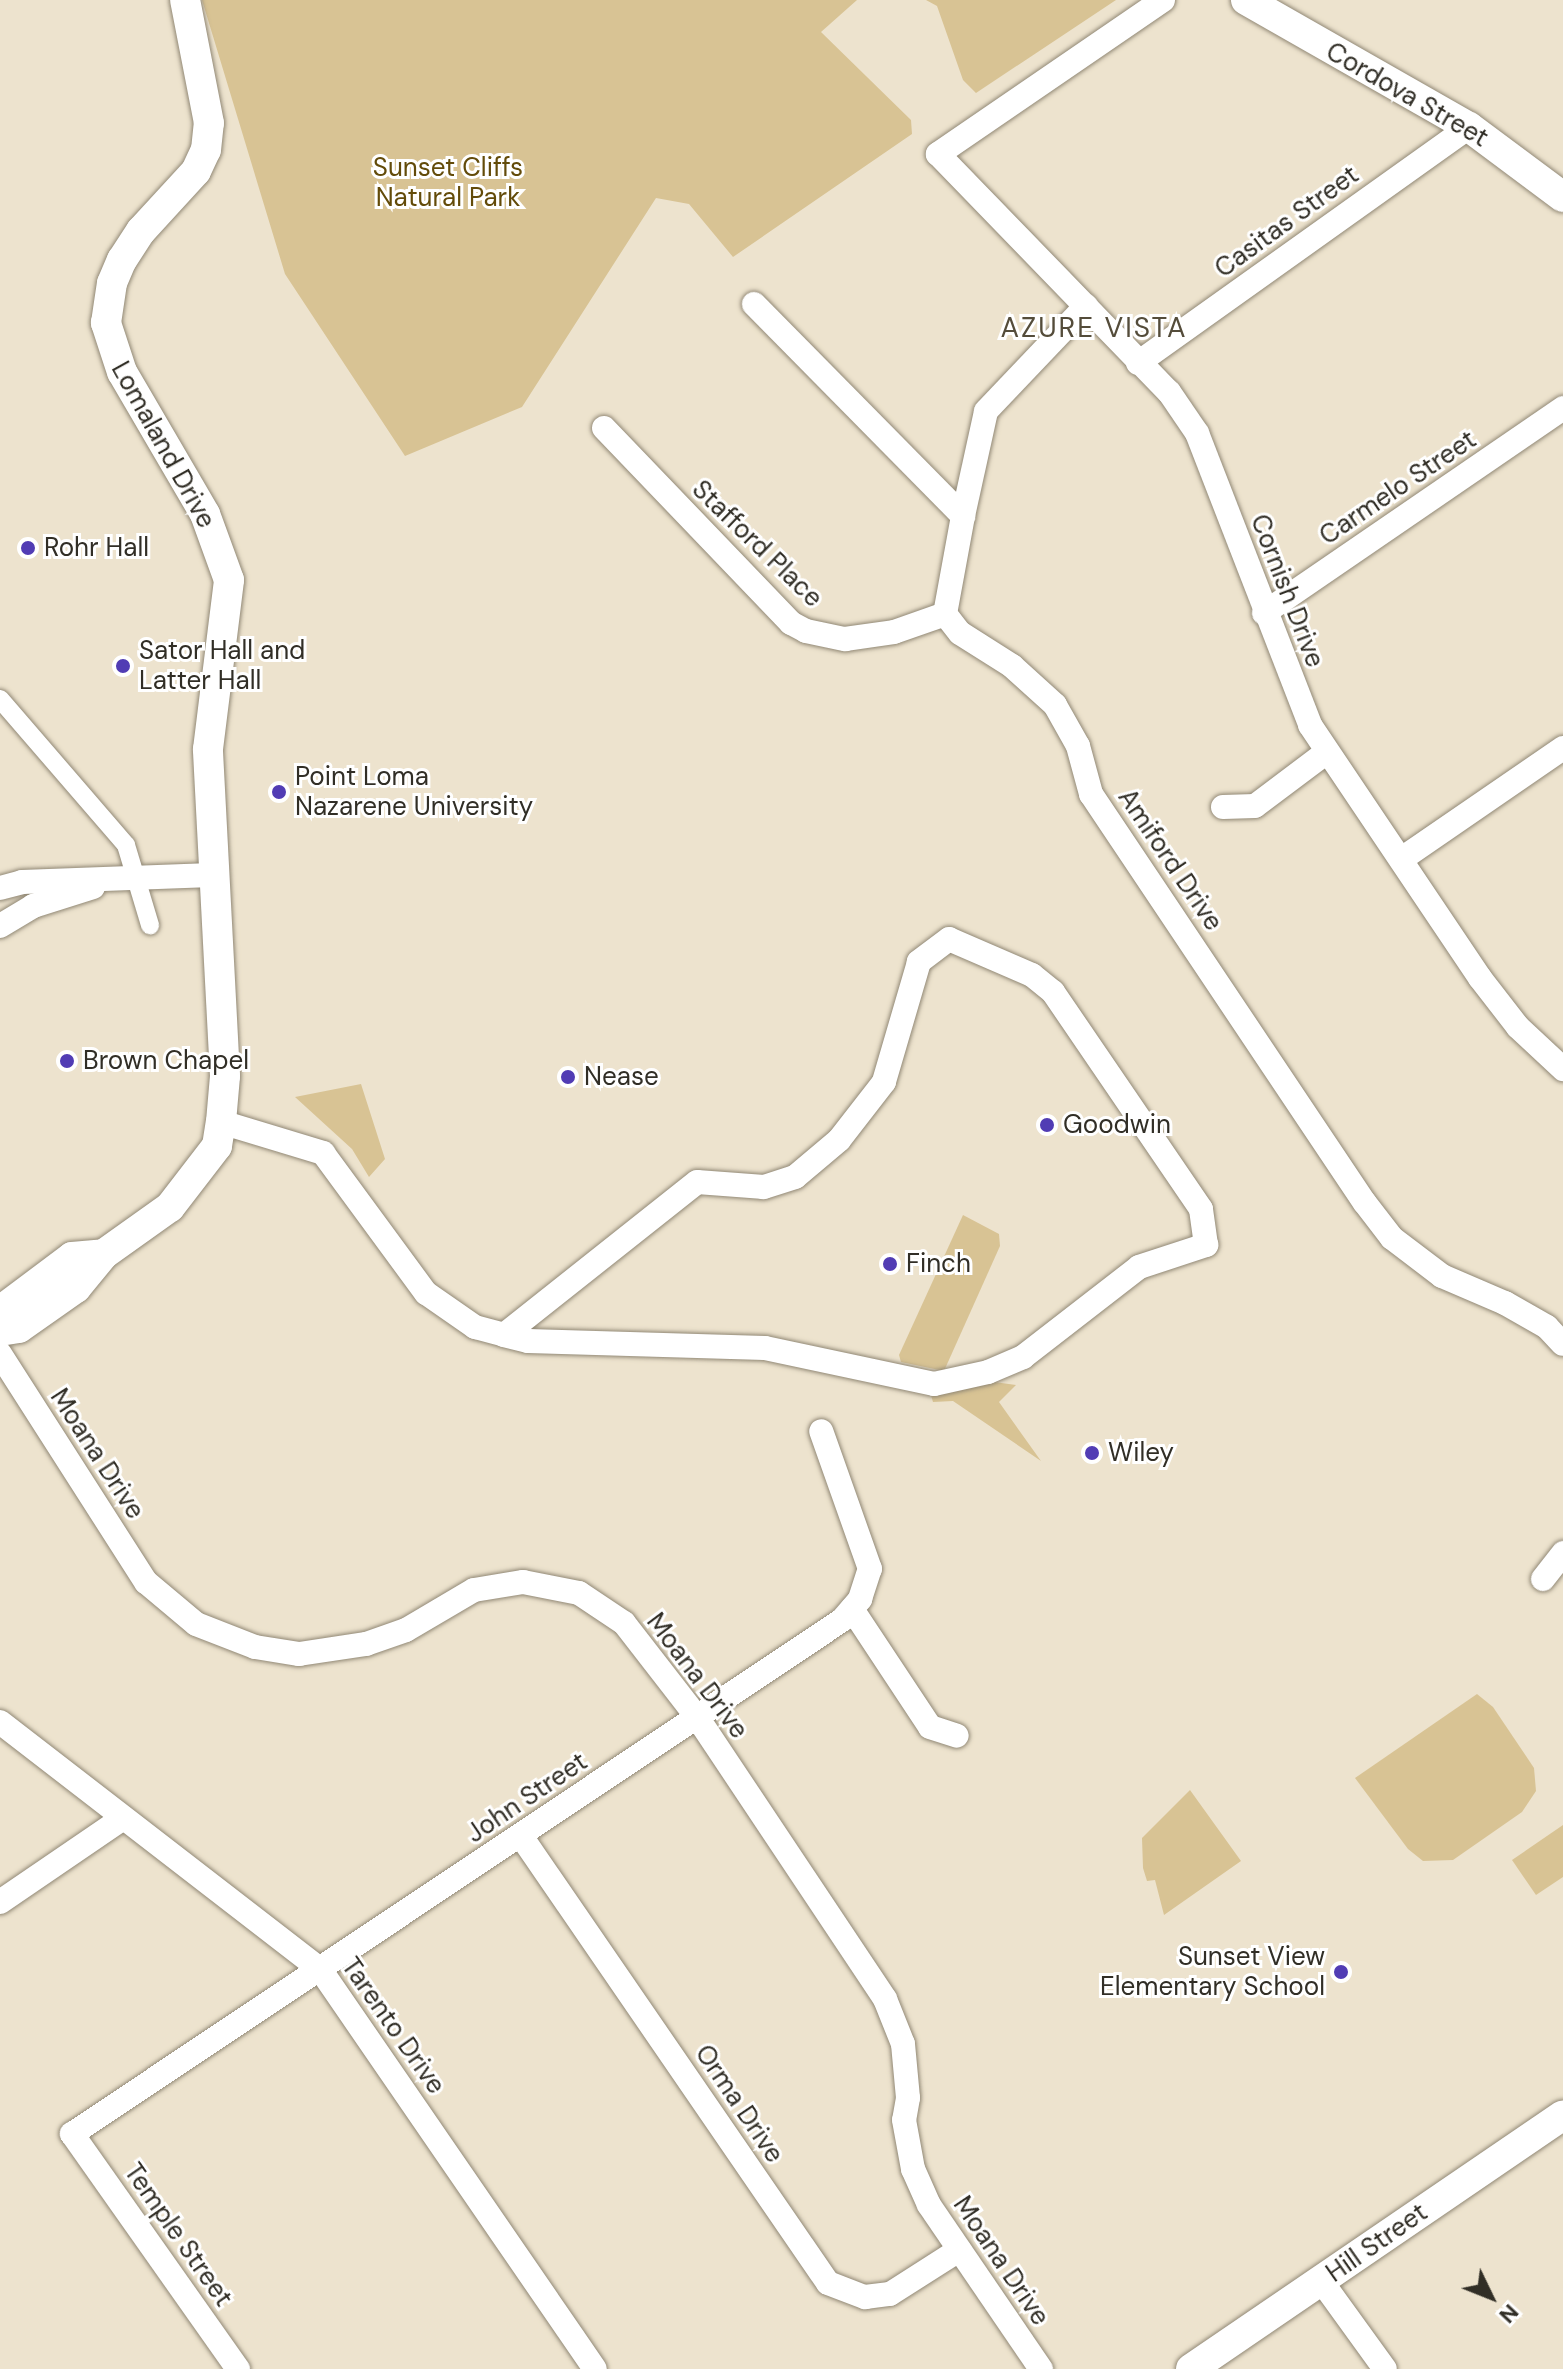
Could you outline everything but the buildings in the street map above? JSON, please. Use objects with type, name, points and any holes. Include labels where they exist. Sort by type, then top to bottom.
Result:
[{"type":"street","name":"Lomaland Drive","points":[[0,1331],[19,1328],[76,1288],[104,1254],[179,1196],[217,1146],[221,1122],[225,1076],[212,875],[208,749],[229,580],[205,514],[122,372],[106,323],[112,283],[122,260],[141,231],[196,171],[206,150],[209,123],[185,0]]},
{"type":"street","name":"Cornish Drive","points":[[1163,0],[938,154],[1169,392],[1197,433],[1264,613],[1310,725],[1403,858],[1480,978],[1518,1027],[1563,1069]]},
{"type":"street","name":"Cordova Street","points":[[1246,0],[1469,127],[1563,197]]},
{"type":"street","name":"Casitas Street","points":[[1138,363],[1469,127]]},
{"type":"street","points":[[754,304],[963,516]]},
{"type":"street","points":[[945,614],[986,411],[1086,306]]},
{"type":"street","name":"Carmelo Street","points":[[1264,613],[1563,408]]},
{"type":"street","name":"Stafford Place","points":[[604,428],[791,623],[845,639],[894,632],[945,614]]},
{"type":"street","name":"Amiford Drive","points":[[945,614],[960,633],[1012,666],[1055,705],[1078,746],[1091,794],[1392,1238],[1442,1276],[1505,1303],[1547,1327],[1563,1344]]},
{"type":"street","points":[[0,699],[126,845],[125,880],[150,925]]},
{"type":"street","points":[[1403,858],[1563,748]]},
{"type":"street","points":[[1223,807],[1255,806],[1327,752]]},
{"type":"street","points":[[0,888],[22,882],[212,875]]},
{"type":"street","points":[[0,926],[33,906],[125,880]]},
{"type":"street","points":[[221,1122],[323,1153],[426,1293],[475,1327],[504,1335],[537,1342],[765,1348],[934,1384],[988,1372],[1023,1357],[1139,1267],[1206,1245],[1201,1209],[1053,992],[1032,975],[949,939],[919,962],[884,1082],[839,1140],[795,1177],[764,1187],[697,1182],[504,1335]]},
{"type":"street","name":"Lomaland Drive","points":[[0,1311],[72,1257],[104,1254]]},
{"type":"street","name":"Moana Drive","points":[[0,1354],[146,1582],[196,1624],[255,1647],[299,1654],[366,1644],[406,1630],[474,1590],[523,1582],[579,1593],[624,1623],[697,1717],[885,1999],[903,2044],[908,2098],[904,2120],[913,2169],[959,2250],[1041,2369]]},
{"type":"street","points":[[821,1431],[870,1569],[852,1609],[930,1727],[957,1736]]},
{"type":"street","points":[[1543,1579],[1563,1553]]},
{"type":"street","name":"John Street","points":[[72,2134],[521,1836],[852,1609]]},
{"type":"street","name":"Tarento Drive","points":[[0,1722],[320,1969],[595,2369]]},
{"type":"street","points":[[0,1902],[123,1818]]},
{"type":"street","name":"Orma Drive","points":[[521,1836],[828,2283],[865,2297],[890,2294],[959,2250]]},
{"type":"street","name":"Hill Street","points":[[1191,2369],[1563,2115]]},
{"type":"street","name":"Temple Street","points":[[72,2134],[238,2369]]},
{"type":"street","points":[[1322,2282],[1385,2369]]},
{"type":"green space","name":"Sunset Cliffs Natural Park","points":[[202,0],[857,0],[821,32],[911,120],[912,134],[733,257],[689,204],[656,198],[522,407],[405,456],[285,274]]},
{"type":"green space","points":[[926,0],[1116,0],[976,93],[963,80],[937,6]]},
{"type":"green space","points":[[361,1084],[385,1159],[369,1177],[352,1149],[295,1097]]},
{"type":"green space","points":[[963,1215],[999,1234],[1000,1246],[944,1371],[901,1362],[899,1355]]},
{"type":"green space","points":[[987,1381],[1016,1385],[999,1402],[1041,1461],[953,1401],[933,1402],[930,1392]]},
{"type":"green space","points":[[1477,1694],[1493,1707],[1534,1768],[1536,1791],[1522,1812],[1453,1860],[1423,1861],[1408,1849],[1355,1778]]},
{"type":"green space","points":[[1190,1790],[1241,1861],[1164,1915],[1155,1880],[1147,1881],[1143,1868],[1142,1838]]},
{"type":"green space","points":[[1563,1825],[1563,1877],[1536,1895],[1512,1860]]},
{"type":"place","name":"Rohr Hall","points":[[28,548]]},
{"type":"place","name":"Sator Hall and Latter Hall","points":[[123,666]]},
{"type":"place","name":"Point Loma Nazarene University","points":[[279,792]]},
{"type":"place","name":"Brown Chapel","points":[[67,1061]]},
{"type":"place","name":"Nease","points":[[568,1077]]},
{"type":"place","name":"Goodwin","points":[[1047,1125]]},
{"type":"place","name":"Finch","points":[[890,1264]]},
{"type":"place","name":"Wiley","points":[[1092,1453]]},
{"type":"place","name":"Sunset View Elementary School","points":[[1341,1972]]},
{"type":"district","name":"AZURE VISTA","points":[[1094,328]]}]
